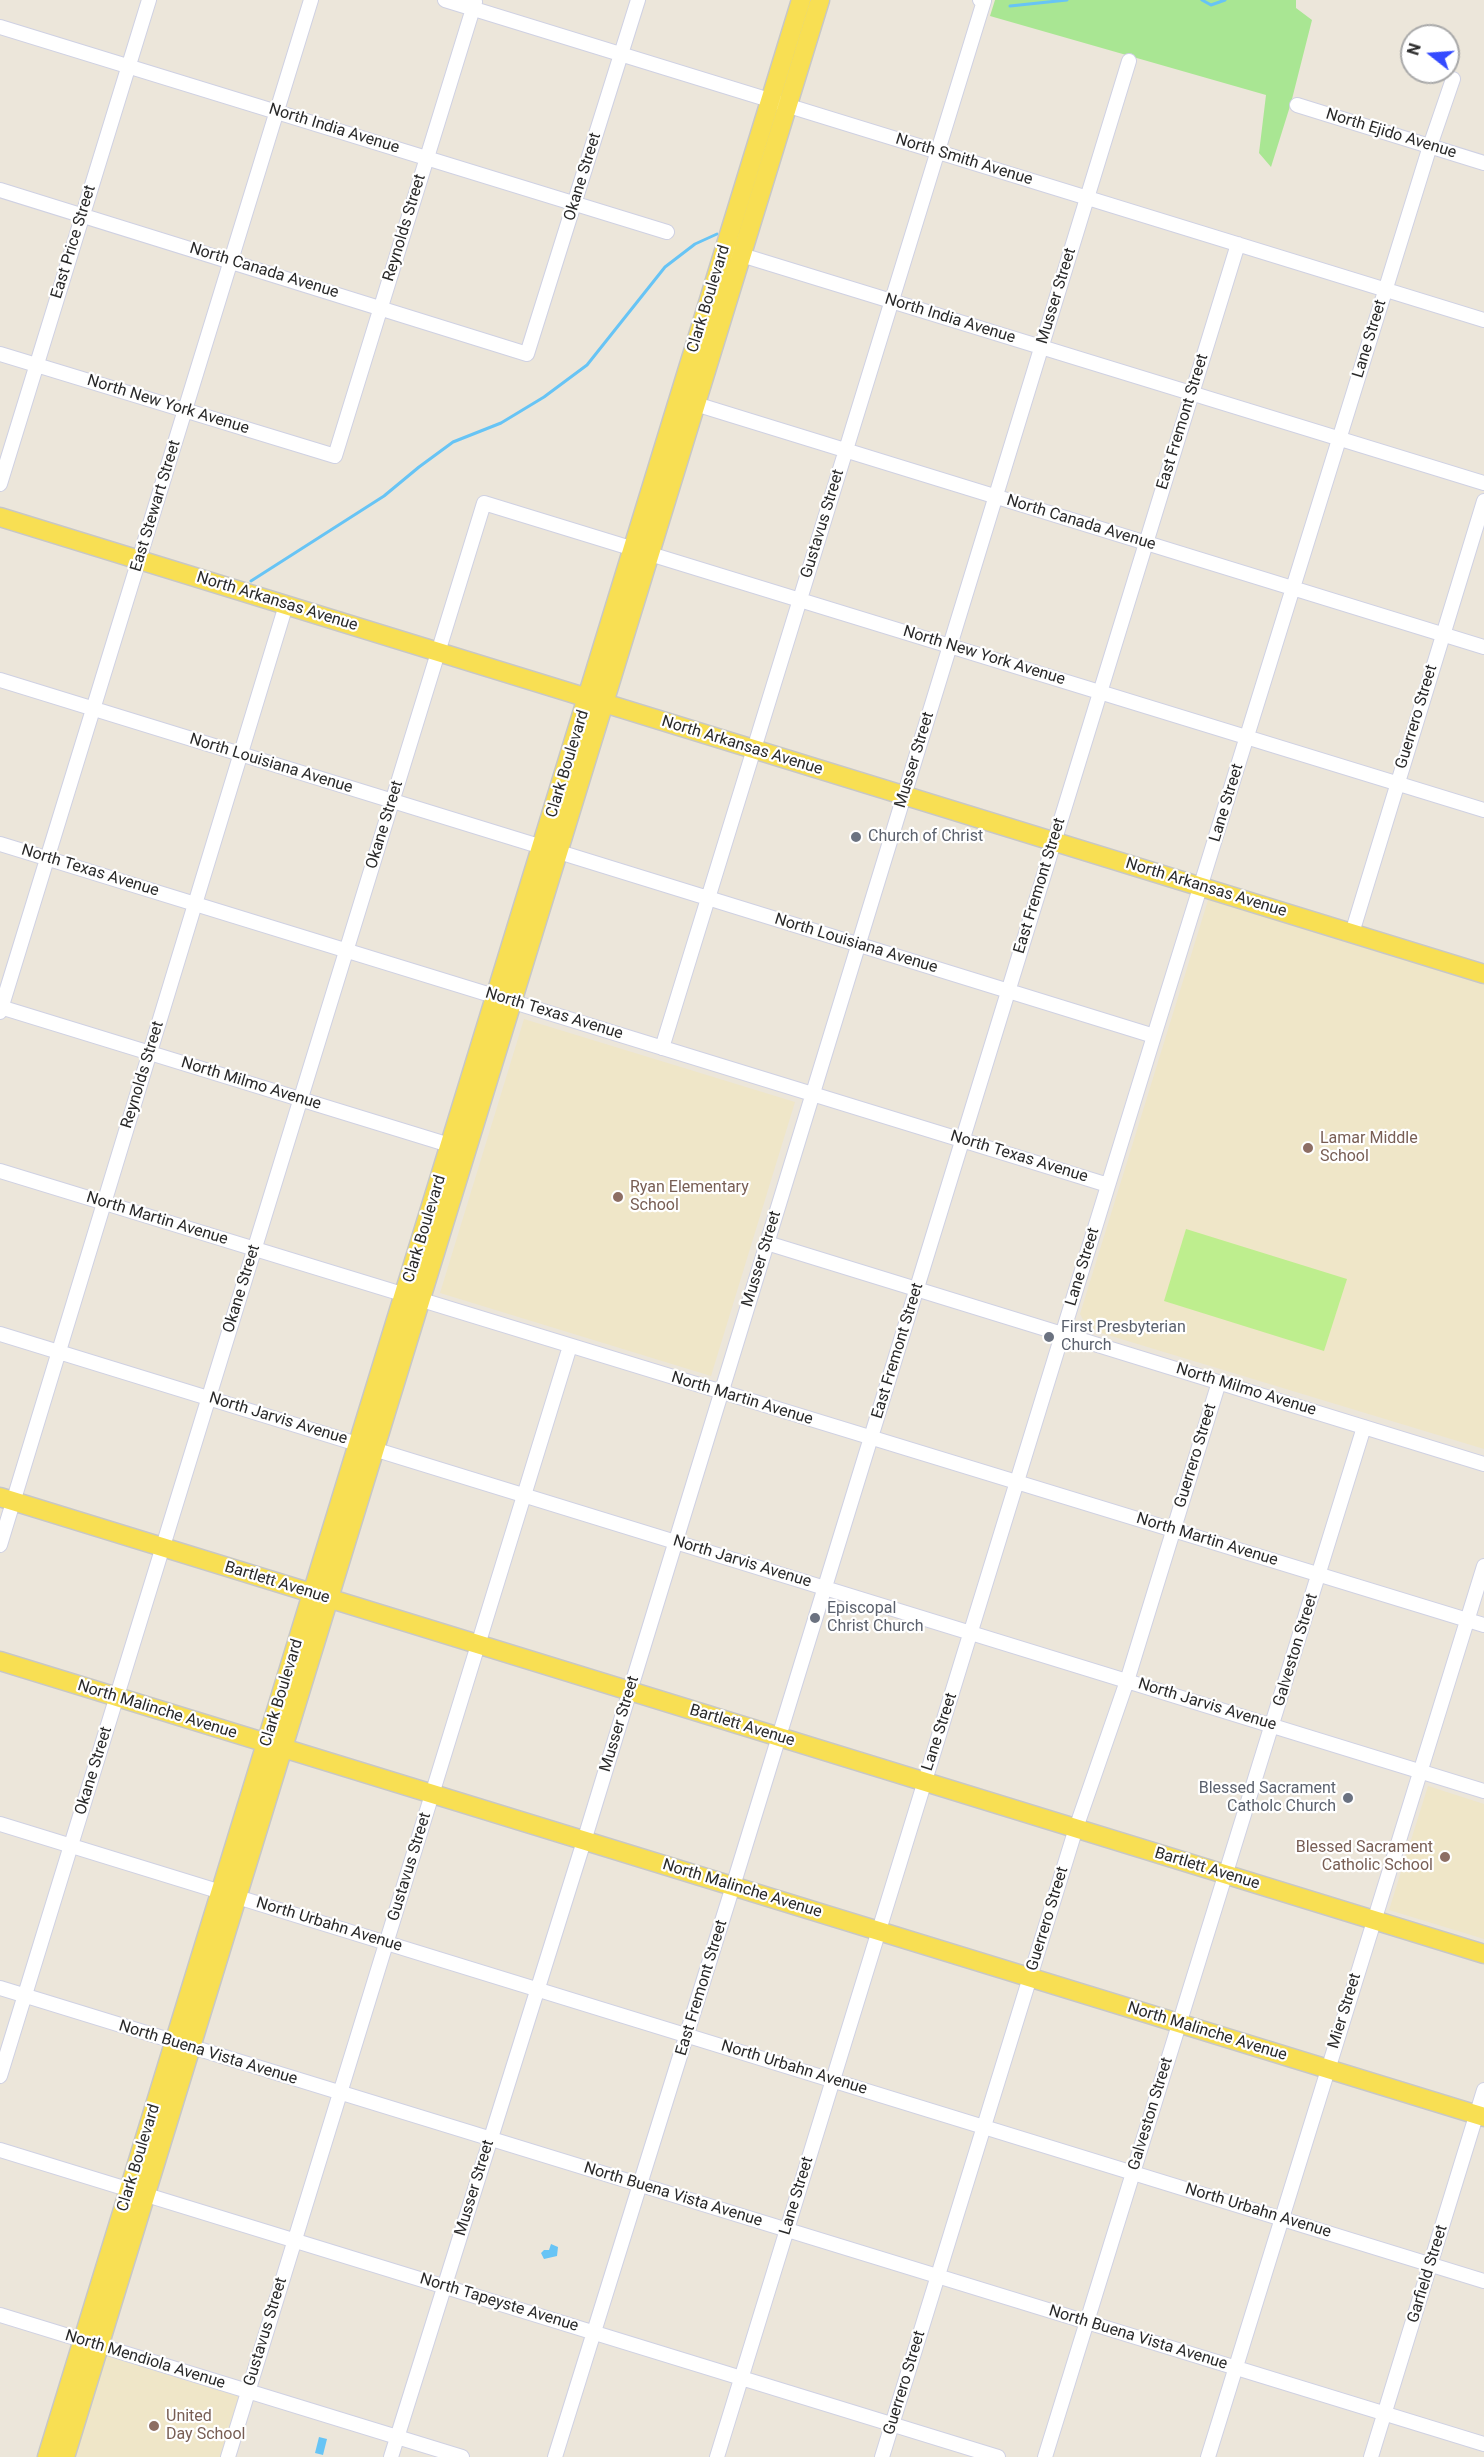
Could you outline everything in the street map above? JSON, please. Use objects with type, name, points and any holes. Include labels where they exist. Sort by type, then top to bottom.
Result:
[{"type":"main road","name":"Clark Boulevard","points":[[46,2457],[91,2343],[505,999],[779,103],[801,0]]},
{"type":"main road","name":"Clark Boulevard","points":[[779,103],[820,0]]},
{"type":"main road","name":"North Arkansas Avenue","points":[[0,517],[1484,974]]},
{"type":"main road","name":"Bartlett Avenue","points":[[7,1499],[1484,1954]]},
{"type":"main road","name":"North Malinche Avenue","points":[[0,1661],[1480,2116]]},
{"type":"main road","name":"Clark Boulevard","points":[[65,2457],[91,2343]]},
{"type":"street","name":"East Price Street","points":[[0,484],[149,0]]},
{"type":"street","name":"East Stewart Street","points":[[0,1009],[311,0]]},
{"type":"street","name":"North Smith Avenue","points":[[445,0],[474,4],[621,54],[1484,320]]},
{"type":"street","name":"Okane Street","points":[[527,354],[638,0]]},
{"type":"street","name":"Gustavus Street","points":[[662,1048],[938,152],[982,1]]},
{"type":"street","name":"Reynolds Street","points":[[335,456],[474,4]]},
{"type":"street","name":"North India Avenue","points":[[0,27],[667,232]]},
{"type":"street","name":"Musser Street","points":[[392,2457],[676,1542],[1129,61]]},
{"type":"street","name":"Lane Street","points":[[717,2457],[1154,1036],[1385,290],[1451,84]]},
{"type":"street","name":"North Ejido Avenue","points":[[1297,105],[1484,163]]},
{"type":"street","name":"North Canada Avenue","points":[[0,190],[527,354]]},
{"type":"street","name":"East Fremont Street","points":[[555,2457],[1238,244]]},
{"type":"street","name":"North India Avenue","points":[[734,252],[1484,483]]},
{"type":"street","name":"North New York Avenue","points":[[0,354],[335,456]]},
{"type":"street","name":"North Canada Avenue","points":[[687,402],[1484,647]]},
{"type":"street","name":"Guerrero Street","points":[[1352,933],[1484,501]]},
{"type":"street","name":"Okane Street","points":[[0,2076],[484,502]]},
{"type":"street","name":"North New York Avenue","points":[[484,502],[1484,810]]},
{"type":"street","name":"Reynolds Street","points":[[0,1545],[7,1499],[59,1352],[286,605]]},
{"type":"street","name":"North Louisiana Avenue","points":[[0,680],[1154,1036]]},
{"type":"street","name":"North Texas Avenue","points":[[0,844],[1108,1185]]},
{"type":"street","name":"North Milmo Avenue","points":[[0,1009],[459,1148]]},
{"type":"street","name":"North Martin Avenue","points":[[0,1170],[1017,1484],[1174,1529],[1484,1625]]},
{"type":"street","name":"North Milmo Avenue","points":[[767,1243],[1484,1464]]},
{"type":"street","name":"North Jarvis Avenue","points":[[0,1334],[1484,1791]]},
{"type":"street","name":"Gustavus Street","points":[[228,2457],[570,1346]]},
{"type":"street","name":"Guerrero Street","points":[[882,2457],[1076,1828],[1127,1681],[1219,1382]]},
{"type":"street","name":"Galveston Street","points":[[1045,2457],[1364,1427]]},
{"type":"street","name":"Mier Street","points":[[1208,2457],[1484,1566]]},
{"type":"street","name":"North Urbahn Avenue","points":[[0,1824],[1484,2281]]},
{"type":"street","name":"North Buena Vista Avenue","points":[[0,1988],[1484,2444]]},
{"type":"street","name":"Garfield Street","points":[[1371,2457],[1480,2116],[1484,2090]]},
{"type":"street","name":"North Tapeyste Avenue","points":[[0,2150],[998,2457]]},
{"type":"street","name":"North Mendiola Avenue","points":[[0,2315],[462,2457]]},
{"type":"shaded area","name":"Lamar Middle School","points":[[1209,897],[1484,983],[1484,1449],[1088,1329],[1080,1314]]},
{"type":"shaded area","name":"Ryan Elementary School","points":[[524,1019],[795,1102],[711,1376],[440,1293]]},
{"type":"shaded area","name":"Blessed Sacrament Catholic School","points":[[1428,1786],[1484,1804],[1484,1939],[1389,1910]]},
{"type":"shaded area","name":"United Day School","points":[[103,2351],[235,2392],[240,2396],[221,2457],[69,2457]]},
{"type":"green space","points":[[995,0],[1296,0],[1296,8],[1312,20],[1291,103],[1271,167],[1259,153],[1266,95],[990,16]]},
{"type":"green space","points":[[1186,1229],[1347,1279],[1324,1351],[1164,1301]]},
{"type":"water","points":[[551,2244],[558,2247],[557,2256],[544,2259],[541,2253],[549,2250]]},
{"type":"water","points":[[319,2437],[327,2439],[323,2455],[315,2453]]},
{"type":"waterway","points":[[1010,6],[1067,0]]},
{"type":"waterway","points":[[1202,0],[1211,5],[1225,0]]},
{"type":"waterway","points":[[251,581],[384,496],[453,442],[501,423],[544,397],[587,365],[665,267],[695,244],[717,234]]},
{"type":"place","name":"Church of Christ","points":[[856,837]]},
{"type":"place","name":"Lamar Middle School","points":[[1308,1148]]},
{"type":"place","name":"Ryan Elementary School","points":[[618,1197]]},
{"type":"place","name":"First Presbyterian Church","points":[[1049,1337]]},
{"type":"place","name":"Episcopal Christ Church","points":[[815,1618]]},
{"type":"place","name":"Blessed Sacrament Catholc Church","points":[[1348,1798]]},
{"type":"place","name":"Blessed Sacrament Catholic School","points":[[1445,1857]]},
{"type":"place","name":"United Day School","points":[[154,2426]]}]
